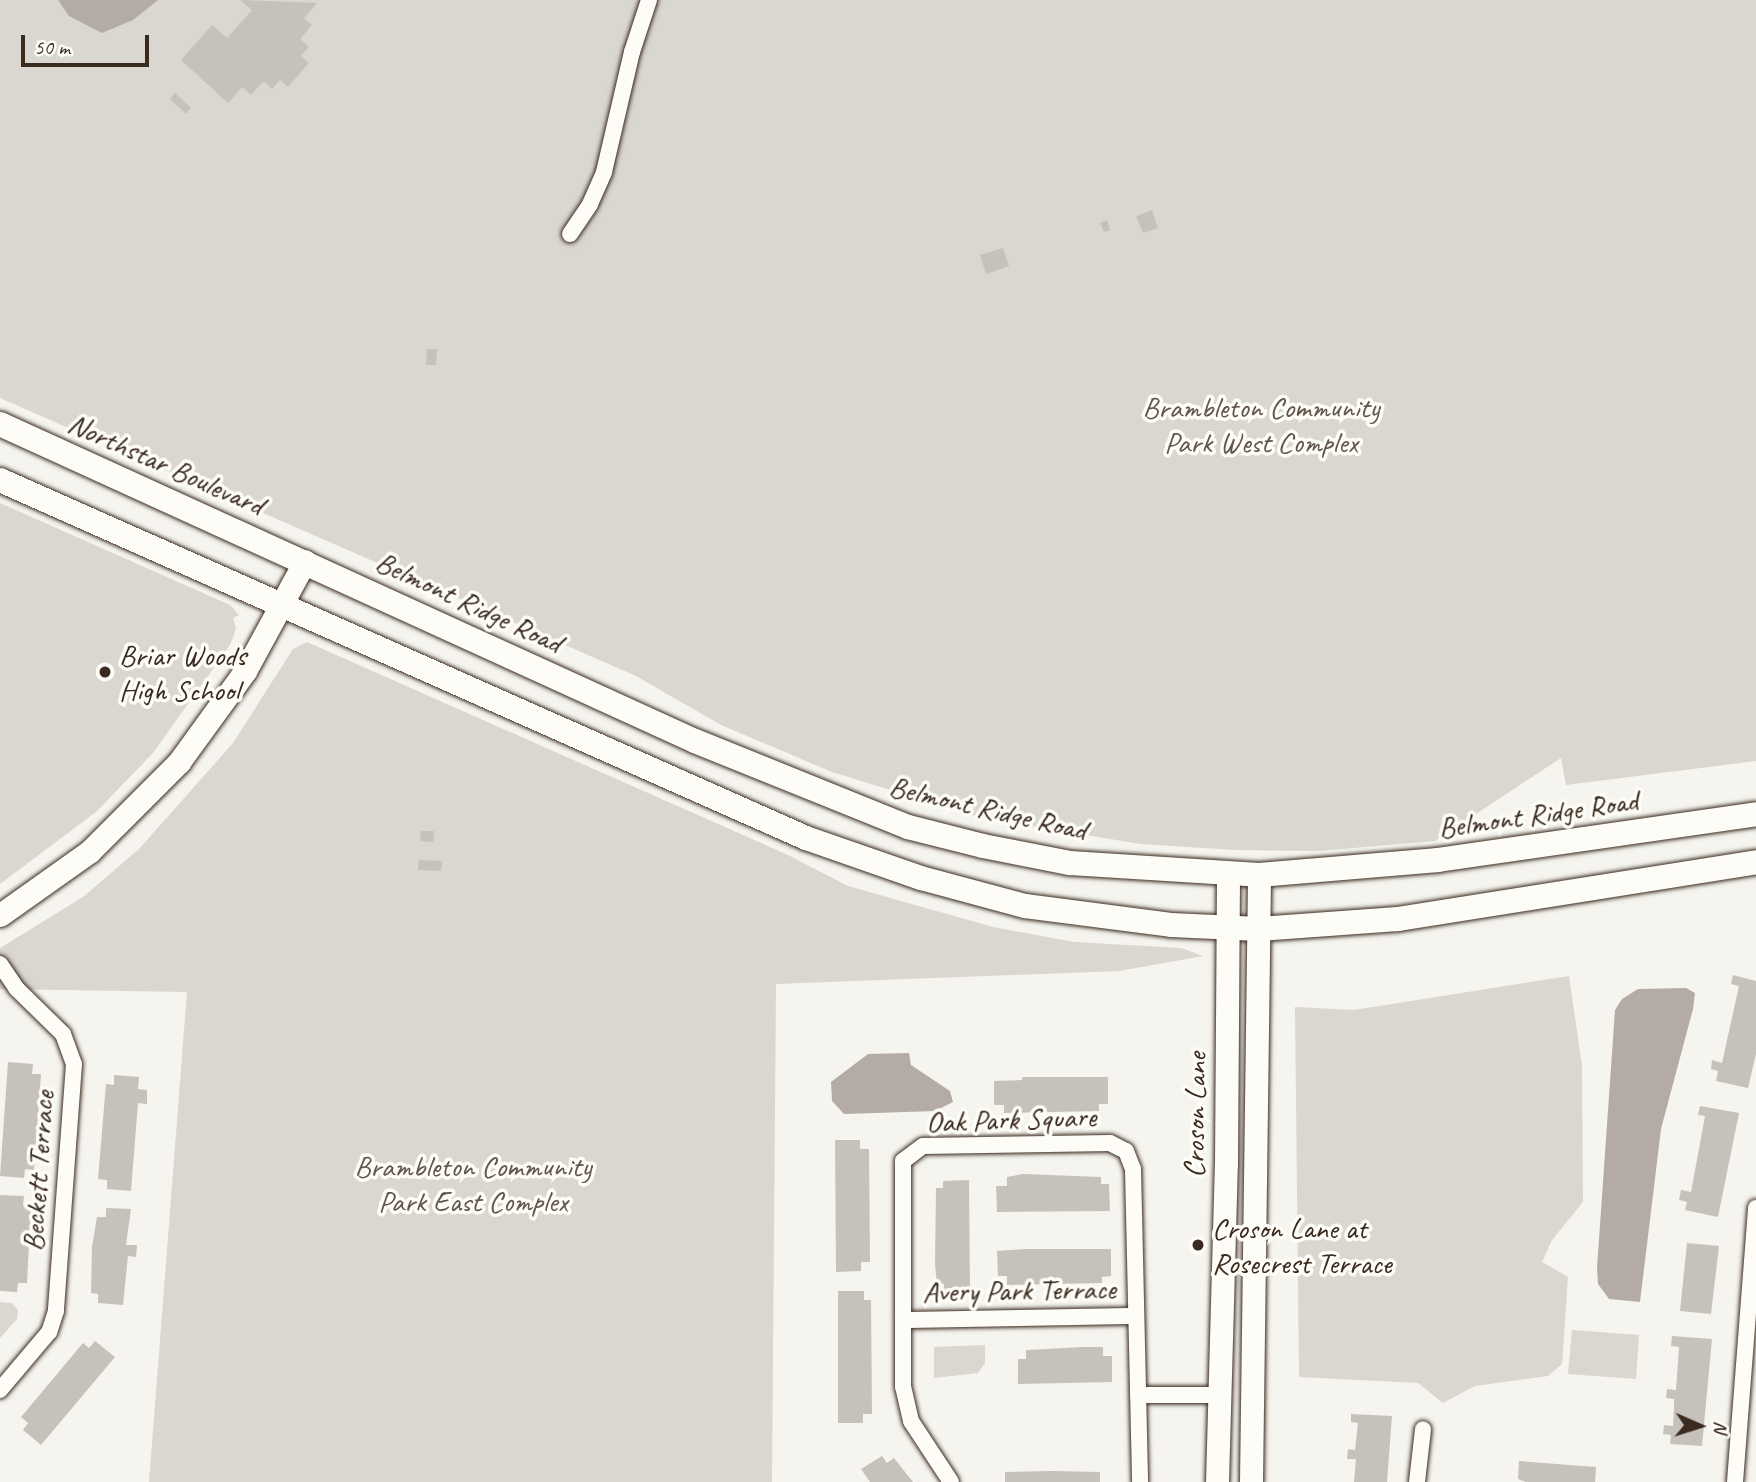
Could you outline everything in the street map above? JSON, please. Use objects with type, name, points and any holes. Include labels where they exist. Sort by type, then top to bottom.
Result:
[{"type":"main road","name":"Northstar Boulevard","points":[[0,424],[305,561]]},
{"type":"main road","points":[[0,480],[806,838],[920,878],[1025,905],[1229,929],[1259,929],[1398,919],[1756,862]]},
{"type":"main road","points":[[0,915],[90,851],[162,783],[227,701],[305,561]]},
{"type":"main road","name":"Belmont Ridge Road","points":[[305,561],[695,741],[908,827],[1070,863],[1259,875],[1438,860],[1756,814]]},
{"type":"main road","name":"Croson Lane","points":[[1216,1482],[1228,874]]},
{"type":"main road","name":"Croson Lane","points":[[1251,1482],[1259,875]]},
{"type":"street","points":[[570,234],[590,204],[604,172],[632,52],[649,0]]},
{"type":"street","name":"Beckett Terrace","points":[[0,964],[16,988],[63,1034],[74,1064],[57,1311],[48,1332],[0,1390]]},
{"type":"street","name":"Oak Park Square","points":[[951,1482],[918,1434],[906,1404],[901,1170],[909,1154],[923,1146],[1110,1143],[1126,1152],[1133,1169],[1140,1482]]},
{"type":"street","points":[[1735,1482],[1756,1208]]},
{"type":"street","name":"Avery Park Terrace","points":[[903,1320],[1135,1316]]},
{"type":"street","points":[[1138,1395],[1217,1395]]},
{"type":"street","points":[[1417,1482],[1423,1429]]},
{"type":"green space","name":"Brambleton Community Park West Complex","points":[[0,0],[1756,0],[1756,761],[1566,785],[1561,758],[1435,841],[1318,851],[1234,850],[1141,844],[981,818],[832,772],[721,725],[636,676],[0,398]]},
{"type":"green space","name":"Briar Woods High School","points":[[0,503],[230,605],[239,615],[233,618],[236,629],[230,645],[153,753],[96,812],[0,884]]},
{"type":"green space","name":"Brambleton Community Park East Complex","points":[[307,642],[788,855],[848,886],[993,927],[1074,942],[1181,948],[1203,956],[1119,971],[776,984],[772,1482],[149,1482],[187,992],[0,989],[0,948],[83,897],[139,849],[233,743],[293,649]]},
{"type":"green space","points":[[1569,976],[1582,1066],[1583,1202],[1552,1240],[1542,1262],[1568,1277],[1562,1364],[1548,1376],[1475,1386],[1443,1403],[1418,1383],[1299,1377],[1295,1007],[1354,1010]]},
{"type":"green space","points":[[0,1302],[12,1303],[18,1310],[17,1319],[0,1338]]},
{"type":"green space","points":[[1572,1330],[1639,1335],[1636,1379],[1568,1374]]},
{"type":"green space","points":[[985,1345],[985,1363],[978,1373],[934,1378],[934,1347]]},
{"type":"shaded area","points":[[58,0],[158,0],[133,20],[102,33],[69,16]]},
{"type":"shaded area","points":[[1686,988],[1695,993],[1693,1009],[1661,1129],[1640,1302],[1609,1299],[1598,1284],[1597,1268],[1615,1010],[1622,999],[1638,989]]},
{"type":"shaded area","points":[[909,1053],[911,1065],[950,1091],[953,1102],[935,1111],[844,1114],[832,1101],[831,1082],[868,1054]]},
{"type":"building","points":[[240,0],[317,3],[304,18],[312,25],[300,39],[309,47],[301,56],[309,63],[288,87],[280,80],[272,89],[264,81],[251,95],[242,87],[228,103],[181,60],[212,25],[227,38],[252,10]]},
{"type":"building","points":[[175,93],[191,108],[186,114],[170,99]]},
{"type":"building","points":[[1152,210],[1158,228],[1143,233],[1136,216]]},
{"type":"building","points":[[1107,220],[1110,230],[1104,232],[1100,223]]},
{"type":"building","points":[[1003,248],[1009,266],[986,274],[980,255]]},
{"type":"building","points":[[427,349],[437,349],[436,365],[426,365]]},
{"type":"building","points":[[421,831],[434,831],[433,842],[420,841]]},
{"type":"building","points":[[419,860],[442,861],[441,871],[418,870]]},
{"type":"building","points":[[1733,975],[1756,981],[1756,1054],[1748,1088],[1716,1081],[1718,1071],[1711,1069],[1712,1060],[1722,1063],[1739,986],[1731,984]]},
{"type":"building","points":[[8,1062],[33,1064],[32,1074],[41,1074],[34,1170],[25,1169],[24,1178],[0,1176]]},
{"type":"building","points":[[114,1075],[139,1077],[138,1089],[147,1090],[147,1104],[138,1103],[131,1191],[107,1189],[107,1180],[98,1179],[106,1084],[114,1085]]},
{"type":"building","points":[[1022,1077],[1108,1077],[1108,1104],[1099,1104],[1099,1111],[1004,1113],[1004,1105],[994,1105],[994,1081],[1022,1080]]},
{"type":"building","points":[[1700,1106],[1739,1113],[1718,1217],[1685,1210],[1687,1202],[1679,1200],[1681,1190],[1691,1192],[1705,1116],[1698,1115]]},
{"type":"building","points":[[835,1140],[860,1140],[860,1149],[869,1149],[870,1262],[861,1262],[861,1271],[836,1272]]},
{"type":"building","points":[[1023,1174],[1101,1177],[1101,1184],[1109,1184],[1110,1211],[997,1212],[996,1186],[1007,1186],[1007,1177]]},
{"type":"building","points":[[969,1180],[970,1294],[944,1294],[944,1284],[937,1284],[935,1265],[936,1188],[943,1188],[943,1181]]},
{"type":"building","points":[[0,1195],[24,1196],[23,1206],[31,1206],[27,1283],[18,1283],[17,1292],[0,1291]]},
{"type":"building","points":[[106,1208],[131,1209],[126,1245],[137,1245],[136,1257],[128,1256],[123,1305],[98,1303],[98,1294],[91,1293],[92,1247],[97,1217],[106,1217]]},
{"type":"building","points":[[1687,1243],[1719,1246],[1711,1314],[1680,1311]]},
{"type":"building","points":[[1111,1249],[1111,1276],[1102,1277],[1102,1283],[1007,1285],[1007,1276],[998,1276],[997,1251]]},
{"type":"building","points":[[838,1291],[864,1291],[864,1300],[871,1300],[872,1414],[863,1414],[863,1423],[838,1423]]},
{"type":"building","points":[[1672,1336],[1712,1339],[1702,1446],[1670,1444],[1671,1435],[1663,1434],[1664,1425],[1673,1426],[1674,1399],[1666,1398],[1667,1389],[1676,1390],[1679,1347],[1671,1346]]},
{"type":"building","points":[[95,1341],[115,1357],[41,1445],[23,1430],[28,1423],[21,1417],[83,1343],[89,1348]]},
{"type":"building","points":[[1103,1347],[1103,1356],[1112,1356],[1112,1382],[1018,1384],[1018,1359],[1026,1359],[1026,1350]]},
{"type":"building","points":[[1351,1414],[1392,1416],[1387,1482],[1354,1482],[1356,1459],[1347,1459],[1348,1449],[1355,1450],[1358,1423],[1351,1422]]},
{"type":"building","points":[[882,1456],[887,1463],[894,1458],[913,1482],[870,1482],[861,1469]]},
{"type":"building","points":[[1519,1461],[1596,1467],[1595,1482],[1526,1482],[1518,1479]]},
{"type":"building","points":[[1005,1472],[1100,1472],[1100,1482],[1005,1482]]},
{"type":"place","name":"Briar Woods High School","points":[[105,672]]},
{"type":"place","name":"Croson Lane at Rosecrest Terrace","points":[[1198,1245]]}]
